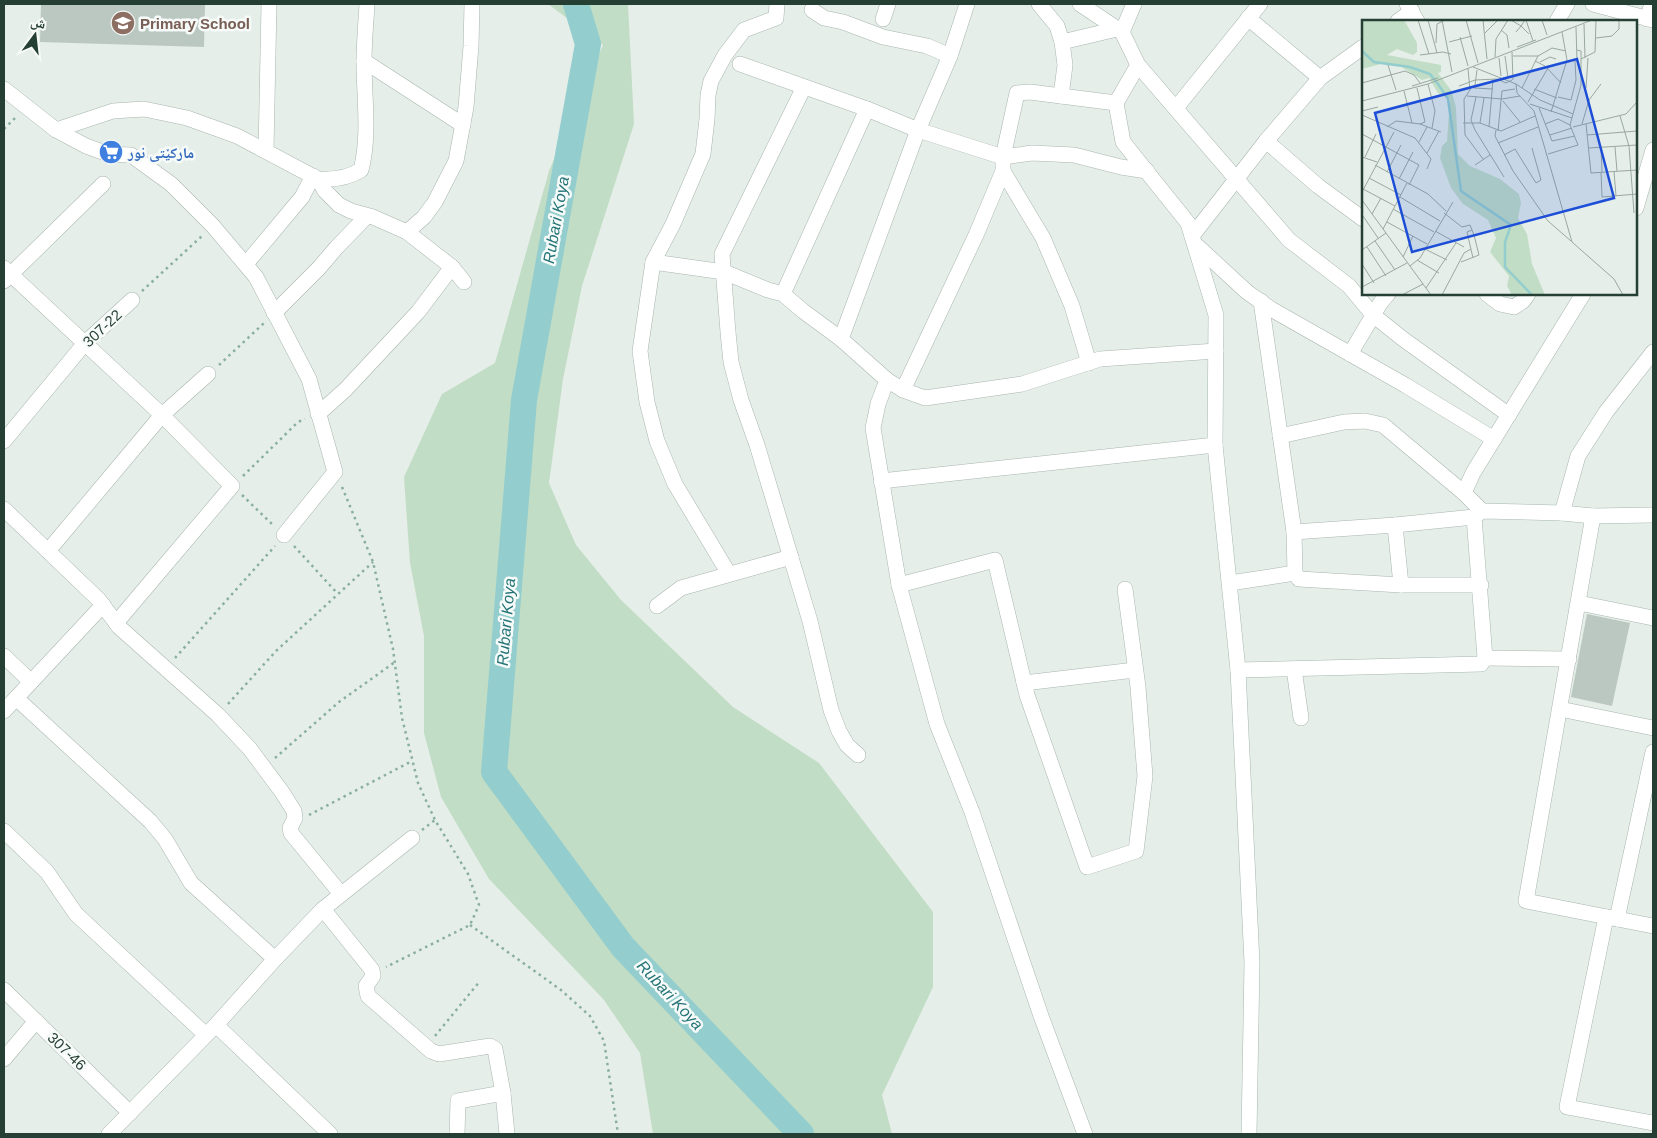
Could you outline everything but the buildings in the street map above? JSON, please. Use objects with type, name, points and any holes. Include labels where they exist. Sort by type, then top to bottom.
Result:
[{"type":"street","points":[[266,151],[268,4]]},
{"type":"street","points":[[56,130],[112,111],[144,109],[187,118],[237,136],[315,177],[329,180],[353,174],[361,170],[364,158],[364,61],[367,4]]},
{"type":"street","points":[[407,232],[424,217],[435,202],[456,161],[466,107],[472,4]]},
{"type":"street","points":[[730,574],[675,484],[657,441],[647,402],[640,351],[653,262],[673,224],[703,154],[711,81],[725,54],[744,30],[776,18],[778,4]]},
{"type":"street","points":[[883,19],[888,4]]},
{"type":"street","points":[[841,339],[918,130],[950,56],[967,4]]},
{"type":"street","points":[[1039,4],[1057,26],[1062,42],[1065,65],[1061,96]]},
{"type":"street","points":[[1120,30],[1134,4]]},
{"type":"street","points":[[1176,108],[1260,4]]},
{"type":"street","points":[[1558,20],[1567,4]]},
{"type":"street","points":[[1593,4],[1643,19],[1652,4]]},
{"type":"street","points":[[1084,5],[1120,30],[1138,65],[1290,240],[1349,286],[1373,314],[1403,339],[1509,415]]},
{"type":"street","points":[[812,10],[824,18],[843,22],[882,36],[927,46],[950,56]]},
{"type":"street","points":[[1400,20],[1412,12]]},
{"type":"street","points":[[1248,18],[1320,78]]},
{"type":"street","points":[[1062,42],[1120,30]]},
{"type":"street","points":[[1192,234],[1266,141],[1320,78],[1362,48]]},
{"type":"street","points":[[364,61],[463,125]]},
{"type":"street","points":[[740,64],[867,110],[1003,164],[1043,238],[1072,306],[1089,363]]},
{"type":"street","points":[[1138,65],[1116,104],[1123,142],[1147,171],[1192,234],[1247,292],[1494,439]]},
{"type":"street","points":[[804,87],[722,254],[732,362],[741,400],[757,445],[810,621],[831,710],[847,745],[858,755]]},
{"type":"street","points":[[4,89],[56,130],[86,146],[108,154],[131,156],[171,184],[213,226],[256,277],[309,379],[335,472],[284,535]]},
{"type":"street","points":[[903,390],[976,235],[1003,164],[1017,94],[1030,92],[1116,104]]},
{"type":"street","points":[[783,294],[867,110]]},
{"type":"street","points":[[1266,141],[1318,186],[1362,218]]},
{"type":"street","points":[[1637,205],[1653,150]]},
{"type":"street","points":[[1003,164],[1032,153],[1074,155],[1121,167],[1147,171]]},
{"type":"street","points":[[315,177],[325,191],[339,205],[407,232],[452,267],[464,282]]},
{"type":"street","points":[[246,264],[302,196],[315,177]]},
{"type":"street","points":[[103,184],[6,275],[85,343],[162,415],[232,486],[116,623]]},
{"type":"street","points":[[274,313],[320,268],[367,216]]},
{"type":"street","points":[[1192,234],[1216,315],[1215,445],[1238,670],[1252,963],[1249,1134]]},
{"type":"street","points":[[653,262],[724,272],[783,294],[841,339],[887,380],[903,390],[924,398],[1022,384],[1100,360],[1216,351]]},
{"type":"street","points":[[318,414],[345,390],[418,312],[452,267]]},
{"type":"street","points":[[1350,354],[1373,314],[1387,295]]},
{"type":"street","points":[[1488,295],[1500,304],[1514,307],[1523,301],[1527,295]]},
{"type":"street","points":[[1464,493],[1473,473],[1582,295]]},
{"type":"street","name":"307-22","points":[[4,441],[85,343],[132,300]]},
{"type":"street","points":[[1261,302],[1294,532],[1295,573],[1299,579],[1401,585],[1480,585]]},
{"type":"street","points":[[1562,513],[1578,456],[1606,412],[1653,352]]},
{"type":"street","points":[[48,551],[162,415],[208,374]]},
{"type":"street","points":[[887,380],[878,404],[873,428],[899,585],[937,724],[972,812],[1041,1016],[1085,1134]]},
{"type":"street","points":[[1238,670],[1481,664],[1485,658],[1478,514],[1464,493],[1384,425],[1365,421],[1344,422],[1280,436]]},
{"type":"street","points":[[881,481],[1215,445]]},
{"type":"street","points":[[4,508],[103,605],[116,623],[218,715],[234,732],[264,767],[294,812],[295,818],[291,826],[291,834],[341,894]]},
{"type":"street","points":[[1294,532],[1394,525],[1478,514],[1653,515]]},
{"type":"street","points":[[1593,516],[1526,901],[1653,926]]},
{"type":"street","points":[[1394,525],[1401,585]]},
{"type":"street","points":[[657,606],[681,588],[791,557]]},
{"type":"street","points":[[899,585],[994,560],[1024,683],[1087,867],[1136,851],[1145,776],[1136,670],[1125,589]]},
{"type":"street","points":[[1230,584],[1295,573]]},
{"type":"street","points":[[1579,604],[1653,618]]},
{"type":"street","points":[[4,711],[103,605]]},
{"type":"street","points":[[4,656],[31,682]]},
{"type":"street","points":[[1485,658],[1569,659]]},
{"type":"street","points":[[1294,669],[1301,718]]},
{"type":"street","points":[[1024,683],[1136,670]]},
{"type":"street","points":[[16,698],[150,821],[165,839],[191,883],[275,959]]},
{"type":"street","points":[[1560,710],[1653,728]]},
{"type":"street","points":[[1653,752],[1567,1107],[1653,1122]]},
{"type":"street","points":[[4,831],[47,872],[76,914],[330,1134]]},
{"type":"street","points":[[109,1134],[211,1030],[323,909],[412,838]]},
{"type":"street","points":[[323,909],[372,970],[373,974],[366,986],[368,996],[433,1053],[439,1054],[486,1046],[493,1047],[497,1052],[507,1134]]},
{"type":"street","name":"307-46","points":[[4,990],[130,1113]]},
{"type":"street","points":[[4,1059],[36,1021]]},
{"type":"street","points":[[457,1134],[458,1101],[503,1093]]},
{"type":"path","name":"307-22","points":[[132,300],[213,226]]},
{"type":"path","points":[[208,374],[274,313]]},
{"type":"path","points":[[318,414],[298,422],[232,486],[284,535],[338,593]]},
{"type":"path","points":[[335,472],[373,562],[393,649],[402,718],[418,783],[435,820],[468,874],[478,905],[470,925],[373,974]]},
{"type":"path","points":[[166,668],[284,535]]},
{"type":"path","points":[[218,715],[276,651],[373,562]]},
{"type":"path","points":[[264,767],[339,702],[394,662]]},
{"type":"path","points":[[295,818],[314,813],[412,761]]},
{"type":"path","points":[[470,925],[561,990],[590,1016],[604,1042],[618,1134]]},
{"type":"path","points":[[426,1047],[480,981]]},
{"type":"green space","points":[[548,4],[628,4],[634,124],[582,286],[563,379],[549,483],[576,545],[621,600],[733,707],[819,763],[933,912],[933,987],[882,1095],[892,1134],[653,1134],[640,1053],[604,1000],[489,879],[441,797],[424,733],[424,636],[410,563],[404,477],[442,394],[495,363],[549,171],[603,45]]},
{"type":"waterway","name":"Rubari Koya","points":[[576,4],[588,44],[524,400],[494,772],[623,947],[801,1134]]},
{"type":"place","name":"Primary School","points":[[123,23]]},
{"type":"place","name":"مارکێتی نور","points":[[111,152]]}]
